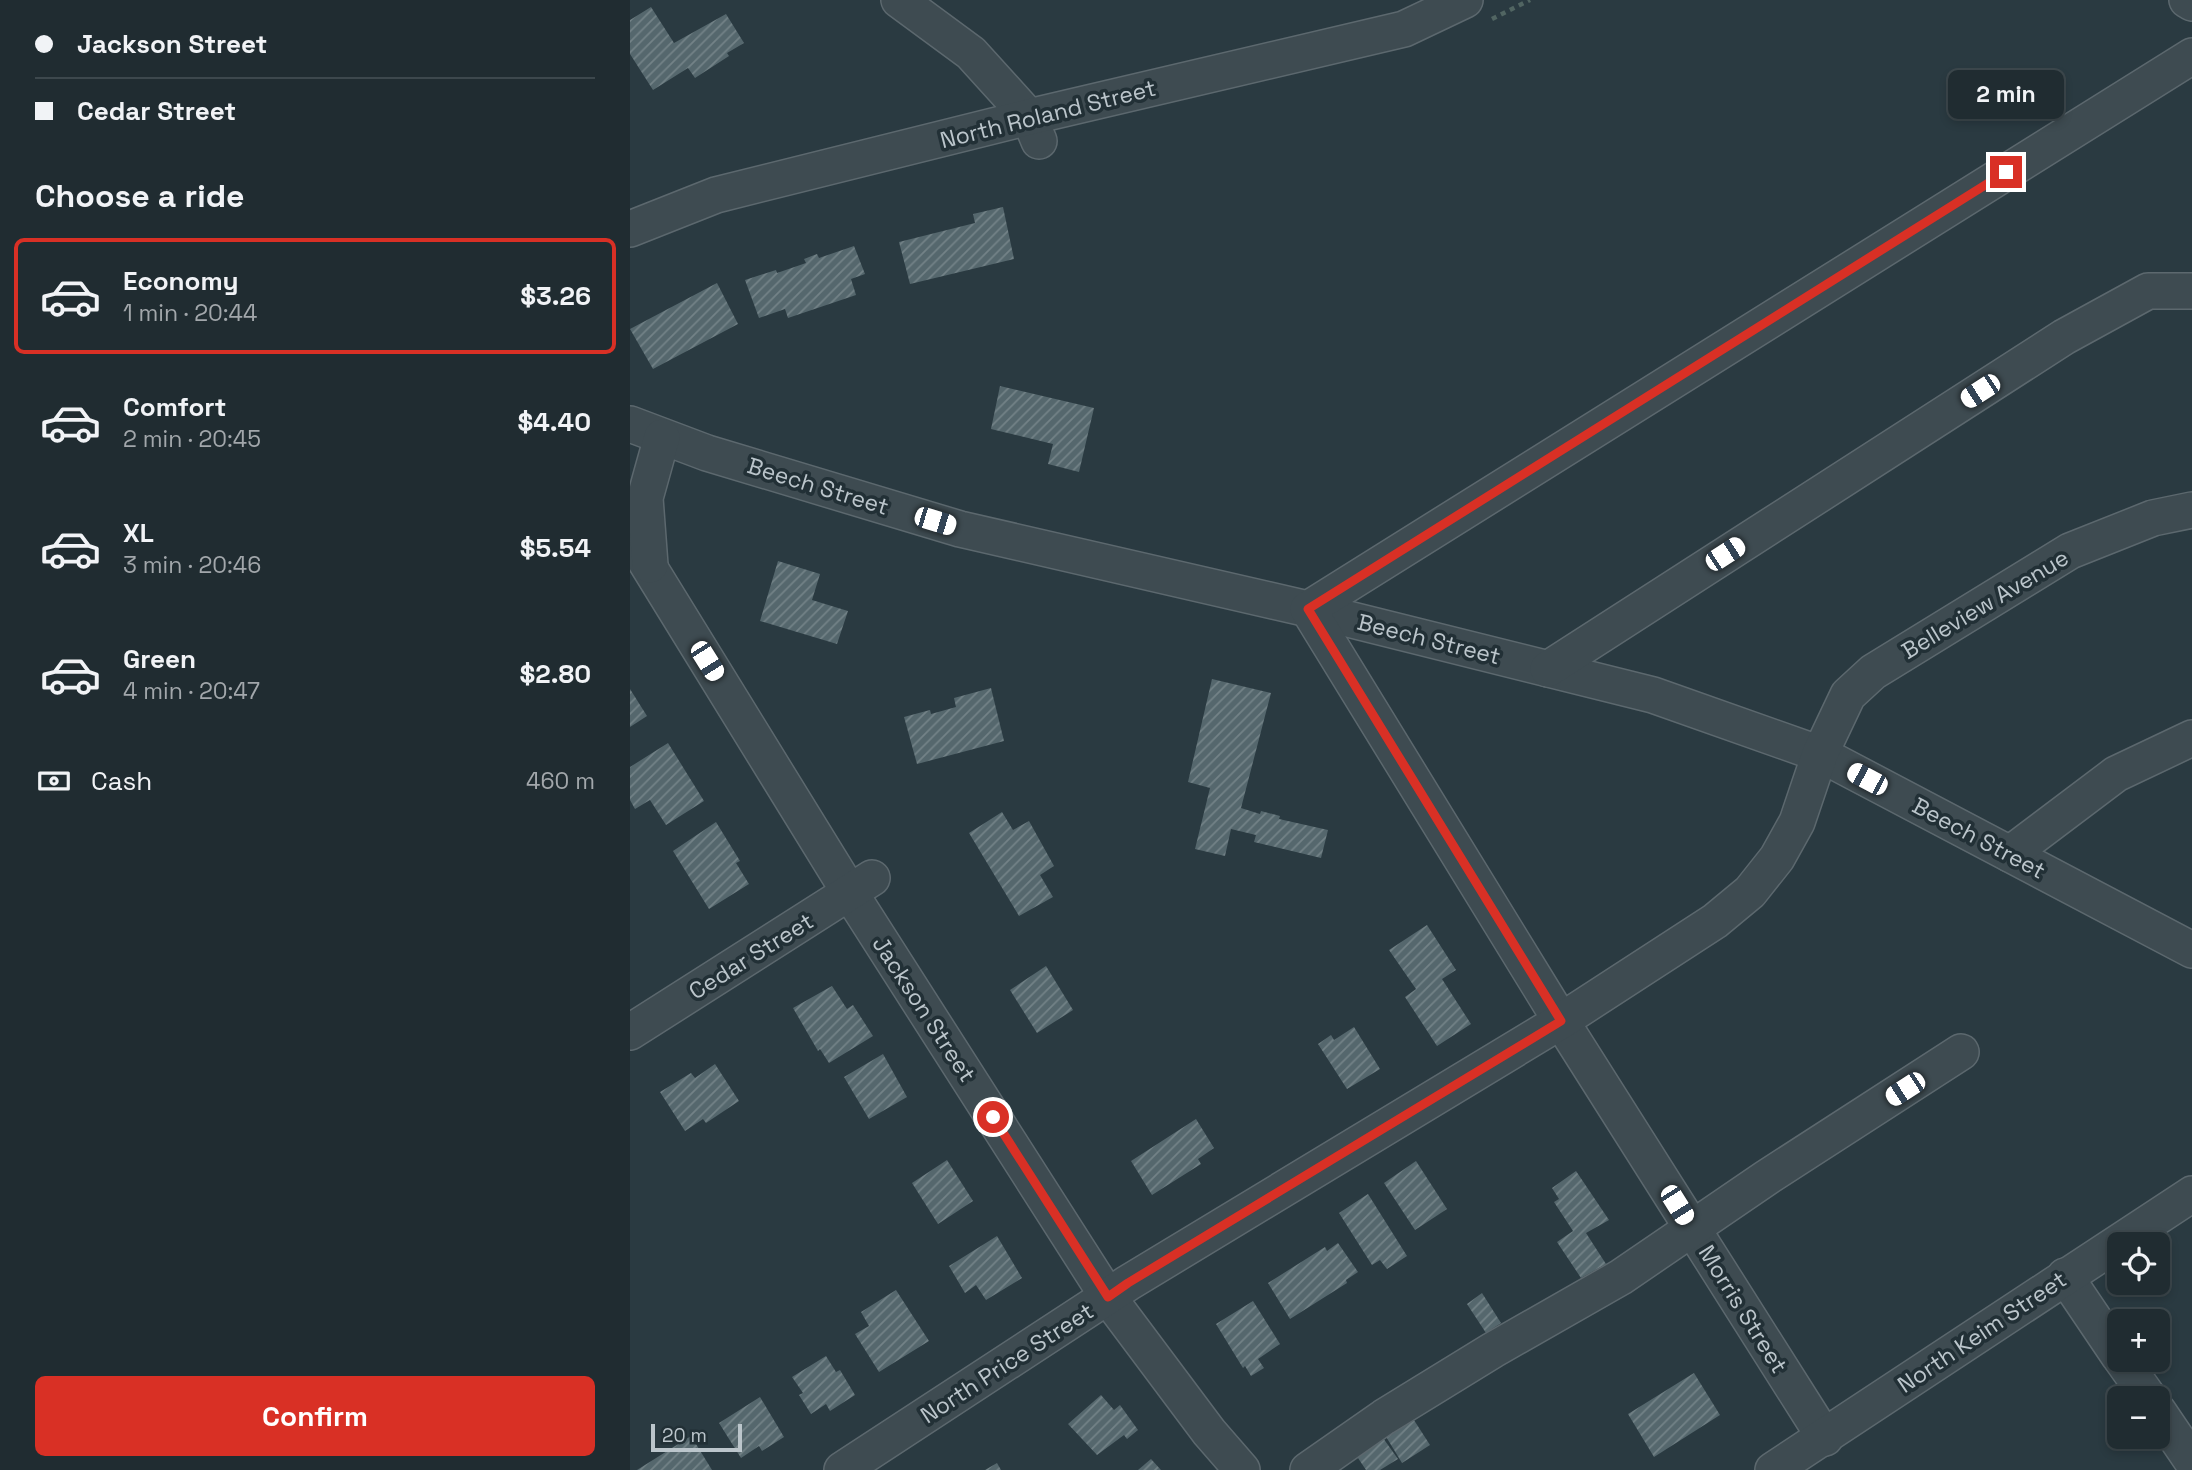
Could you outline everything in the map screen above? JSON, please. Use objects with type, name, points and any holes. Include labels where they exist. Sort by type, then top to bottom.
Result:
[{"type":"street","points":[[899,0],[971,53],[1034,129]]},
{"type":"street","name":"North Roland Street","points":[[630,229],[716,195],[1034,129],[1404,29],[1465,0]]},
{"type":"street","points":[[2187,0],[2192,3]]},
{"type":"street","points":[[1308,609],[2192,56]]},
{"type":"street","points":[[1548,669],[2064,337],[2148,291],[2192,290]]},
{"type":"street","name":"Beech Street","points":[[630,424],[662,438],[783,477],[960,529],[1308,609],[1653,695],[1820,754],[2192,950]]},
{"type":"street","name":"Jackson Street","points":[[650,568],[645,498],[662,438]]},
{"type":"street","name":"Belleview Avenue","points":[[1820,754],[1848,695],[1873,672],[2070,551],[2153,518],[2192,510]]},
{"type":"street","name":"Jackson Street","points":[[630,536],[861,886],[1108,1297],[1209,1432],[1242,1470]]},
{"type":"street","name":"Morris Street","points":[[1308,609],[1561,1021],[1825,1437]]},
{"type":"street","points":[[2010,854],[2116,774],[2192,738]]},
{"type":"street","name":"North Price Street","points":[[842,1470],[1128,1283],[1561,1021],[1715,921],[1750,892],[1777,858],[1797,822],[1820,754]]},
{"type":"street","name":"Cedar Street","points":[[630,1032],[861,886]]},
{"type":"street","points":[[1308,1470],[1384,1417],[1620,1277],[1961,1052]]},
{"type":"street","name":"North Keim Street","points":[[1773,1470],[2192,1194]]},
{"type":"street","points":[[2065,1276],[2107,1338]]},
{"type":"street","points":[[2170,1429],[2192,1461]]},
{"type":"building","points":[[651,7],[674,43],[726,14],[744,43],[695,78],[688,68],[653,90],[630,54],[630,20]]},
{"type":"building","points":[[1003,207],[1014,259],[910,284],[899,242],[975,223],[973,214]]},
{"type":"building","points":[[854,246],[865,274],[851,279],[856,295],[788,318],[785,309],[759,318],[745,280],[806,263],[804,259],[817,254],[819,258]]},
{"type":"building","points":[[717,283],[738,324],[653,369],[630,329]]},
{"type":"building","points":[[1000,386],[1094,408],[1079,472],[1048,464],[1053,444],[991,429]]},
{"type":"building","points":[[778,561],[820,574],[812,600],[848,611],[837,644],[760,621]]},
{"type":"building","points":[[1212,679],[1271,693],[1241,808],[1328,830],[1321,858],[1254,842],[1256,835],[1231,829],[1225,856],[1195,849],[1210,788],[1188,782]]},
{"type":"building","points":[[991,688],[1004,741],[917,764],[904,717],[930,710],[931,714],[956,707],[954,698]]},
{"type":"building","points":[[630,689],[647,716],[630,727]]},
{"type":"building","points":[[668,743],[704,801],[666,825],[650,800],[635,809],[630,800],[630,767]]},
{"type":"building","points":[[1002,812],[1013,830],[1029,821],[1054,866],[1040,875],[1053,897],[1019,916],[969,833]]},
{"type":"building","points":[[716,822],[740,861],[736,863],[749,884],[709,909],[673,851]]},
{"type":"building","points":[[1427,925],[1456,970],[1442,979],[1471,1024],[1437,1046],[1405,997],[1416,989],[1389,950]]},
{"type":"building","points":[[1046,966],[1073,1010],[1037,1033],[1010,990]]},
{"type":"building","points":[[832,986],[847,1009],[853,1005],[873,1036],[829,1063],[820,1049],[818,1051],[793,1008]]},
{"type":"building","points":[[1354,1027],[1380,1069],[1347,1089],[1318,1044],[1331,1035],[1334,1040]]},
{"type":"building","points":[[883,1054],[907,1097],[869,1119],[844,1077]]},
{"type":"building","points":[[715,1064],[739,1101],[706,1123],[703,1119],[685,1131],[660,1092],[691,1073],[695,1078]]},
{"type":"building","points":[[1196,1119],[1214,1148],[1198,1159],[1201,1164],[1152,1195],[1131,1161]]},
{"type":"building","points":[[947,1160],[973,1201],[938,1224],[912,1183]]},
{"type":"building","points":[[1416,1161],[1447,1209],[1415,1230],[1384,1183]]},
{"type":"building","points":[[1576,1171],[1609,1220],[1586,1233],[1606,1264],[1581,1278],[1557,1242],[1573,1231],[1554,1202],[1559,1199],[1552,1188]]},
{"type":"building","points":[[1368,1194],[1407,1256],[1387,1269],[1380,1260],[1372,1265],[1339,1213]]},
{"type":"building","points":[[997,1236],[1022,1278],[986,1300],[976,1285],[965,1293],[949,1266]]},
{"type":"building","points":[[1338,1243],[1358,1272],[1346,1280],[1347,1283],[1290,1319],[1268,1283],[1325,1247],[1327,1251]]},
{"type":"building","points":[[896,1290],[929,1341],[879,1372],[855,1334],[869,1326],[861,1312]]},
{"type":"building","points":[[1482,1293],[1501,1323],[1486,1333],[1467,1304]]},
{"type":"building","points":[[1253,1301],[1280,1344],[1258,1359],[1264,1368],[1251,1376],[1245,1366],[1243,1368],[1216,1324]]},
{"type":"building","points":[[826,1356],[836,1372],[840,1370],[855,1395],[830,1411],[826,1404],[811,1414],[799,1395],[803,1393],[792,1377]]},
{"type":"building","points":[[1694,1373],[1720,1415],[1654,1457],[1628,1414]]},
{"type":"building","points":[[1101,1395],[1114,1410],[1120,1405],[1138,1430],[1127,1439],[1124,1435],[1097,1455],[1068,1424]]},
{"type":"building","points":[[760,1397],[784,1437],[762,1451],[759,1446],[741,1458],[719,1423]]},
{"type":"building","points":[[1412,1417],[1430,1445],[1402,1463],[1385,1435]]},
{"type":"building","points":[[691,1436],[712,1470],[637,1470]]},
{"type":"building","points":[[1383,1438],[1398,1459],[1380,1470],[1366,1470],[1356,1455]]},
{"type":"building","points":[[1151,1459],[1161,1470],[1138,1470]]},
{"type":"building","points":[[997,1463],[1001,1470],[985,1470]]},
{"type":"route","points":[[993,1117],[1108,1297],[1561,1021],[1308,609],[2006,172]]}]
